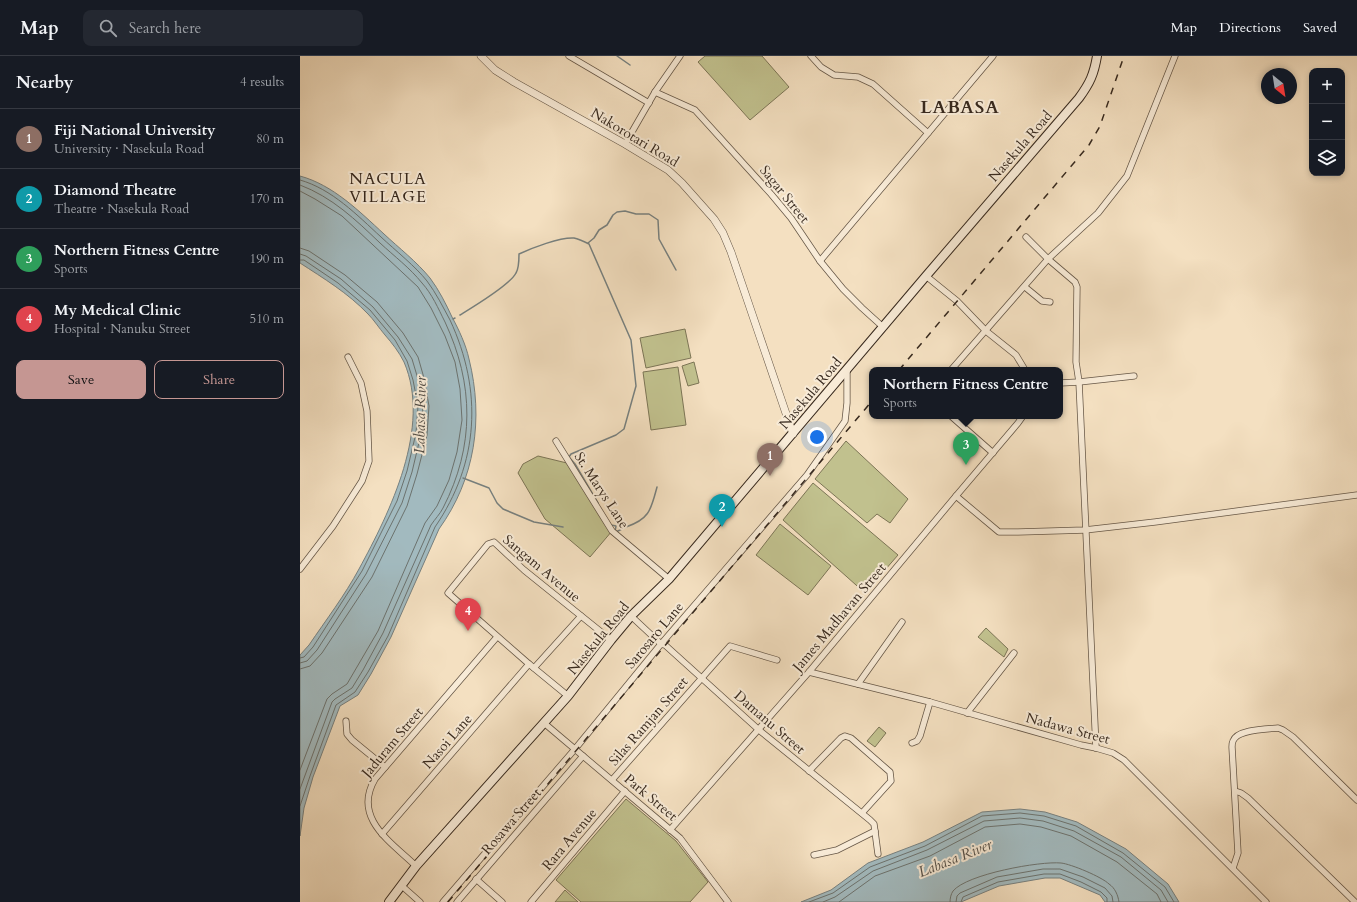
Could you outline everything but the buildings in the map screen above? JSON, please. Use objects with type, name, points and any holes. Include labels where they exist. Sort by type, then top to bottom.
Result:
[{"type":"main road","name":"Nasekula Road","points":[[389,902],[416,866],[568,696],[631,616],[669,579],[1079,98],[1088,85],[1094,71],[1096,56]]},
{"type":"street","name":"Nakorotari Road","points":[[481,56],[495,70],[514,82],[625,144],[672,174],[714,219],[723,233],[731,252],[793,434]]},
{"type":"street","points":[[569,56],[649,103]]},
{"type":"street","points":[[625,144],[655,92],[680,56]]},
{"type":"street","points":[[811,56],[821,66],[834,75],[858,77],[873,84],[928,133]]},
{"type":"street","points":[[820,261],[994,56]]},
{"type":"street","points":[[954,367],[1048,259],[1098,213],[1127,176],[1175,56]]},
{"type":"street","name":"Sagar Street","points":[[655,92],[695,110],[791,218],[820,261],[862,308],[883,327]]},
{"type":"street","points":[[1026,237],[1048,259],[1075,282],[1077,288],[1076,362],[1079,382],[1096,748]]},
{"type":"street","points":[[926,276],[957,302],[986,331],[1016,356],[1023,367]]},
{"type":"street","points":[[1025,287],[1042,301],[1050,302]]},
{"type":"street","points":[[300,569],[333,526],[362,481],[369,461],[367,411],[361,383],[348,357]]},
{"type":"street","name":"Sarosaro Lane","points":[[444,902],[575,749],[661,644],[807,475],[845,421],[848,403],[847,369]]},
{"type":"street","points":[[1063,383],[1134,376]]},
{"type":"street","points":[[954,419],[992,453]]},
{"type":"street","name":"James Madhavan Street","points":[[670,830],[809,672],[1021,419]]},
{"type":"street","name":"St. Marys Lane","points":[[556,441],[612,531],[669,579]]},
{"type":"street","points":[[956,496],[999,532],[1018,532],[1085,530],[1357,495]]},
{"type":"street","name":"Sangam Avenue","points":[[497,637],[448,593],[488,544],[494,542],[524,570],[611,640]]},
{"type":"street","name":"Nasoi Lane","points":[[382,834],[531,666],[581,616]]},
{"type":"street","name":"Damanu Street","points":[[631,616],[759,730],[874,824],[878,854]]},
{"type":"street","points":[[858,684],[902,622]]},
{"type":"street","points":[[497,637],[568,696]]},
{"type":"street","name":"Jaduram Street","points":[[416,866],[372,823],[368,810],[369,789],[385,767],[497,637]]},
{"type":"street","name":"Silas Ramjan Street","points":[[612,780],[730,646],[777,660]]},
{"type":"street","points":[[967,713],[1014,653]]},
{"type":"street","name":"Nadawa Street","points":[[809,672],[930,702],[1113,753],[1124,760],[1266,902]]},
{"type":"street","points":[[912,742],[917,741],[920,736],[930,702]]},
{"type":"street","points":[[346,721],[348,734],[352,740],[385,767]]},
{"type":"street","name":"Park Street","points":[[544,723],[687,845],[728,902]]},
{"type":"street","points":[[1233,868],[1238,853],[1233,741],[1237,735],[1246,732],[1278,728],[1293,737],[1357,800]]},
{"type":"street","points":[[809,771],[841,738],[845,736],[851,738],[890,772],[891,776],[891,781],[862,813]]},
{"type":"street","name":"Rosawa Street","points":[[457,902],[583,756]]},
{"type":"street","name":"Rara Avenue","points":[[531,902],[625,791]]},
{"type":"street","points":[[1235,791],[1248,798],[1355,902]]},
{"type":"street","points":[[814,856],[837,850],[875,831]]},
{"type":"street","points":[[476,879],[502,902]]},
{"type":"street","points":[[402,886],[420,902]]},
{"type":"green space","points":[[705,56],[762,56],[789,87],[750,120],[698,62]]},
{"type":"green space","points":[[685,329],[691,358],[646,368],[640,338]]},
{"type":"green space","points":[[694,362],[699,383],[688,386],[682,366]]},
{"type":"green space","points":[[678,367],[686,425],[651,430],[643,372]]},
{"type":"green space","points":[[846,441],[908,499],[890,523],[877,514],[867,523],[815,479]]},
{"type":"green space","points":[[538,456],[571,464],[612,531],[590,557],[545,519],[518,473],[523,464]]},
{"type":"green space","points":[[813,483],[898,555],[865,593],[783,520]]},
{"type":"green space","points":[[780,524],[831,566],[808,595],[756,555]]},
{"type":"green space","points":[[986,628],[1008,649],[1004,657],[978,637]]},
{"type":"green space","points":[[879,727],[886,733],[875,747],[867,741]]},
{"type":"green space","points":[[626,799],[676,841],[708,882],[690,902],[581,902],[556,880]]},
{"type":"green space","points":[[565,890],[578,902],[555,902]]},
{"type":"water","name":"Labasa River","points":[[300,176],[324,186],[345,200],[408,255],[430,278],[445,302],[464,343],[469,359],[476,404],[476,426],[473,448],[461,490],[439,529],[391,637],[358,695],[340,706],[313,777],[304,808],[300,836],[300,655],[309,645],[348,588],[383,522],[404,468],[410,441],[413,414],[411,387],[404,362],[393,344],[372,319],[352,299],[300,263]]},
{"type":"water","name":"Labasa River","points":[[1020,809],[1045,812],[1077,822],[1126,849],[1168,884],[1179,902],[1105,902],[1100,895],[1060,878],[1045,878],[999,886],[961,902],[801,902],[831,890],[868,863],[923,842],[982,812]]},
{"type":"waterway","points":[[617,56],[630,65]]},
{"type":"waterway","points":[[588,243],[594,238],[599,230],[607,225],[613,215],[617,212],[625,211],[636,214],[649,214],[658,220],[659,239],[676,270]]},
{"type":"waterway","points":[[460,315],[491,296],[507,284],[518,269],[519,254],[546,243],[561,239],[576,238],[589,244],[631,340],[636,386],[624,429],[616,435],[571,454],[569,457],[575,464],[598,503]]},
{"type":"waterway","points":[[463,478],[489,488],[497,503],[503,509],[534,522],[563,527]]},
{"type":"waterway","points":[[611,525],[616,526],[615,532],[634,524],[645,517],[651,507],[657,487]]},
{"type":"railway","points":[[902,367],[1089,145],[1100,126],[1124,56]]},
{"type":"railway","points":[[448,902],[869,405]]},
{"type":"place","name":"Northern Fitness Centre","points":[[966,465]]},
{"type":"place","name":"Fiji National University","points":[[770,476]]},
{"type":"place","name":"Diamond Theatre","points":[[722,527]]},
{"type":"place","name":"My Medical Clinic","points":[[468,631]]},
{"type":"district","name":"LABASA","points":[[960,107]]},
{"type":"district","name":"NACULA VILLAGE","points":[[388,187]]}]
